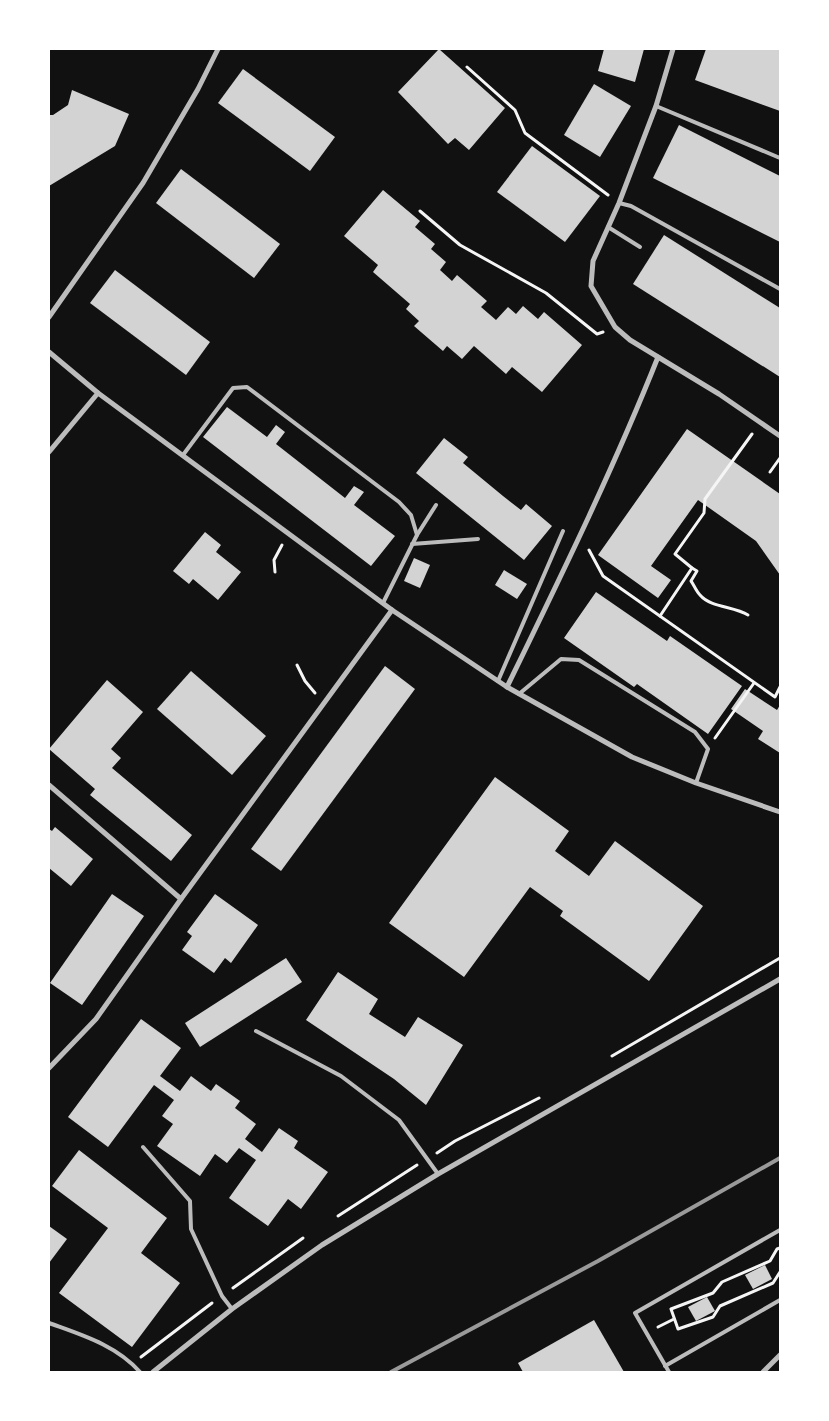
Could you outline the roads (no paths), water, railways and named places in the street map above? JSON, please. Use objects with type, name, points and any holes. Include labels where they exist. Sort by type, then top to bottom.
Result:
[{"type":"street","points":[[49,317],[143,183],[198,90],[218,49]]},
{"type":"street","points":[[672,49],[656,106],[619,203],[593,261],[591,286],[615,327],[630,340],[720,394],[780,436]]},
{"type":"street","points":[[49,352],[98,393],[392,610],[507,687],[632,757],[696,783],[780,812]]},
{"type":"street","points":[[507,687],[580,536],[632,422],[658,357]]},
{"type":"street","points":[[49,452],[98,393]]},
{"type":"street","points":[[49,1068],[96,1019],[392,610]]},
{"type":"street","points":[[49,785],[181,899]]},
{"type":"street","points":[[153,1372],[232,1309],[322,1245],[438,1174],[780,979]]},
{"type":"street","points":[[763,1372],[780,1355]]},
{"type":"lane","points":[[656,106],[780,158]]},
{"type":"lane","points":[[619,203],[632,206],[780,288]]},
{"type":"lane","points":[[608,227],[640,248]]},
{"type":"lane","points":[[183,455],[233,388],[247,387],[399,502],[411,515],[417,535]]},
{"type":"lane","points":[[383,603],[412,544],[436,504]]},
{"type":"lane","points":[[498,681],[563,531]]},
{"type":"lane","points":[[412,544],[478,539]]},
{"type":"lane","points":[[519,694],[561,659],[579,660],[695,732],[708,749],[696,783]]},
{"type":"lane","points":[[256,1031],[341,1076],[399,1120],[438,1174]]},
{"type":"lane","points":[[143,1147],[190,1201],[191,1229],[222,1296],[232,1309]]},
{"type":"lane","points":[[669,1372],[634,1313],[780,1230]]},
{"type":"lane","points":[[665,1366],[780,1300]]},
{"type":"lane","points":[[49,1323],[102,1343],[132,1364],[140,1372]]},
{"type":"railway","points":[[391,1372],[598,1261],[780,1158]]}]
